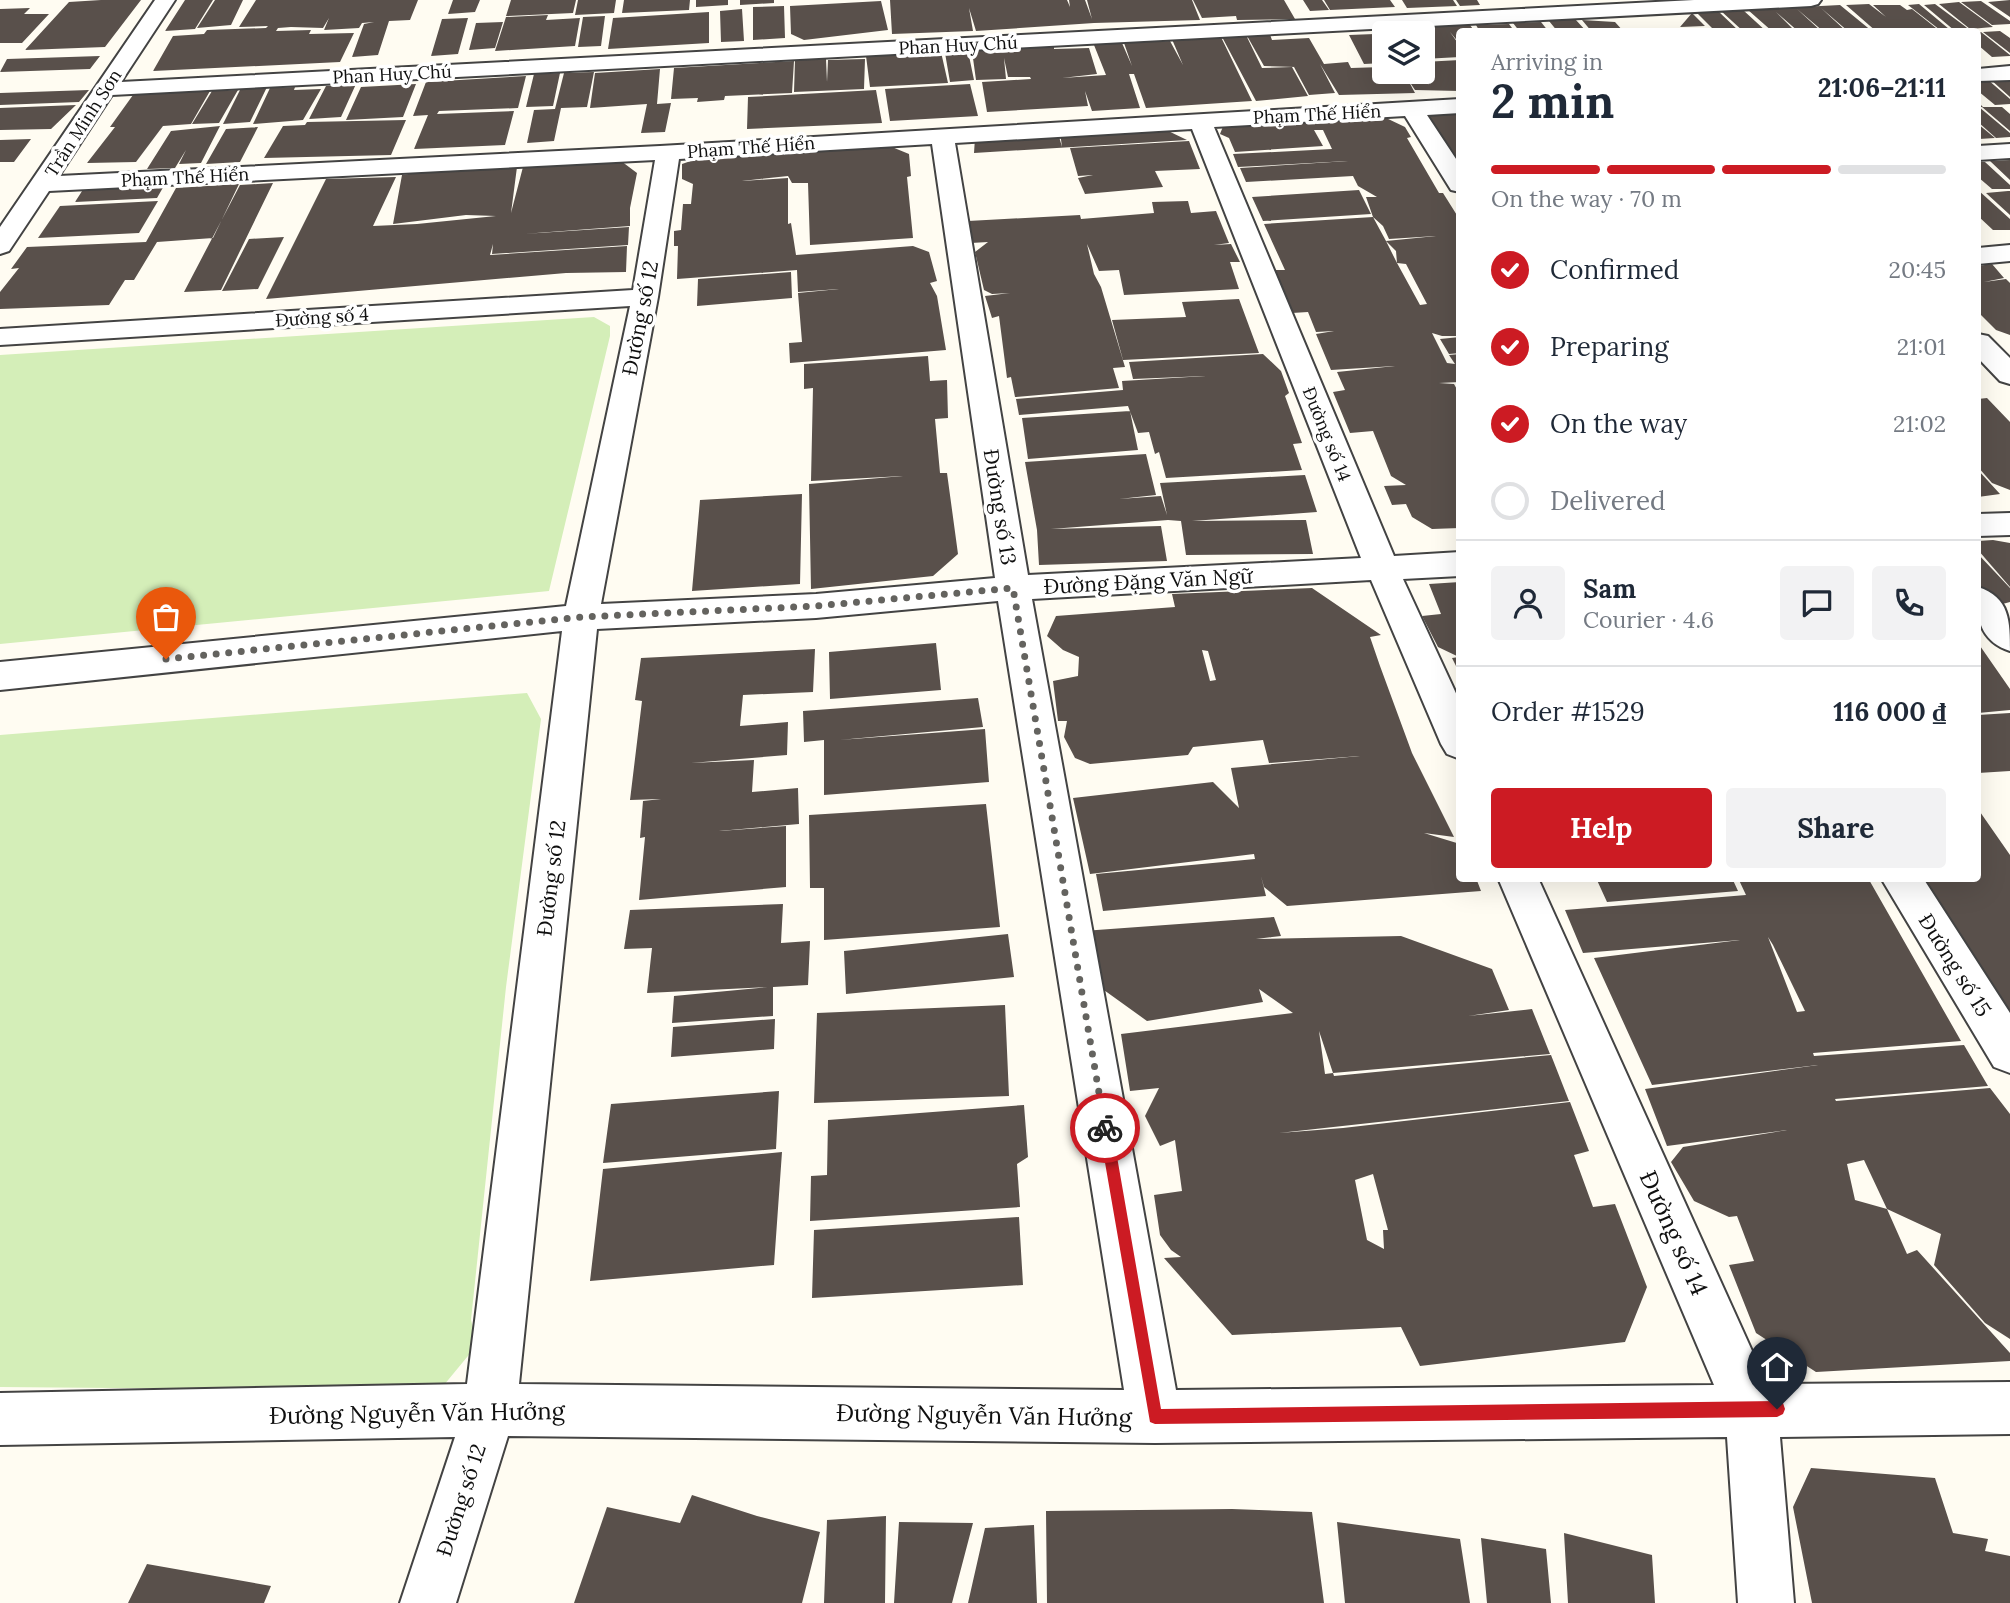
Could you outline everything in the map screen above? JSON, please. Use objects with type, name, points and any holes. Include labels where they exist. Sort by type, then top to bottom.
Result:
[{"type":"street","name":"Trần Minh Sơn","points":[[0,246],[165,0]]},
{"type":"street","name":"Phan Huy Chú","points":[[106,89],[1644,4],[1811,0]]},
{"type":"street","points":[[1644,4],[1667,28]]},
{"type":"street","points":[[1981,75],[2010,73]]},
{"type":"street","name":"Phạm Thế Hiển","points":[[43,184],[660,153],[1456,106]]},
{"type":"street","points":[[1411,108],[1456,179]]},
{"type":"street","name":"Đường số 14","points":[[1200,121],[1382,568],[1456,735]]},
{"type":"street","name":"Đường số 13","points":[[942,135],[1013,588],[1155,1417]]},
{"type":"street","points":[[1981,153],[2010,151]]},
{"type":"street","name":"Đường số 12","points":[[428,1603],[490,1410],[581,617],[645,297],[667,157],[660,153]]},
{"type":"street","points":[[1981,256],[2010,253]]},
{"type":"street","name":"Đường số 4","points":[[0,337],[645,297]]},
{"type":"street","points":[[1981,345],[2010,375]]},
{"type":"street","points":[[1981,525],[2010,524]]},
{"type":"street","name":"Đường Đặng Văn Ngữ","points":[[0,676],[581,617],[816,606],[1013,588],[1456,564]]},
{"type":"street","points":[[1981,603],[2010,638]]},
{"type":"street","name":"Đường số 14","points":[[1520,882],[1751,1409],[1766,1603]]},
{"type":"street","name":"Đường số 15","points":[[1903,882],[2010,1052]]},
{"type":"street","name":"Đường Nguyễn Văn Hưởng","points":[[0,1419],[490,1410],[1155,1417],[2010,1408]]},
{"type":"green space","points":[[594,317],[610,326],[610,336],[549,591],[0,644],[0,355]]},
{"type":"green space","points":[[527,693],[541,719],[506,987],[471,1320],[477,1345],[439,1391],[0,1387],[0,735]]},
{"type":"building","points":[[141,0],[105,47],[25,50],[69,2]]},
{"type":"building","points":[[185,0],[213,0],[195,29],[165,31]]},
{"type":"building","points":[[215,0],[243,0],[231,25],[197,28]]},
{"type":"building","points":[[256,0],[418,0],[410,20],[389,21],[378,55],[352,57],[364,24],[374,22],[362,23],[359,28],[324,30],[329,18],[323,28],[291,27],[278,28],[276,31],[311,30],[309,34],[354,33],[340,62],[153,71],[173,36],[204,34],[207,30],[266,28],[268,26],[239,27]]},
{"type":"building","points":[[453,0],[480,0],[475,12],[448,14]]},
{"type":"building","points":[[511,0],[576,0],[573,13],[506,16]]},
{"type":"building","points":[[578,0],[616,0],[614,13],[575,15]]},
{"type":"building","points":[[624,0],[690,0],[689,10],[622,13]]},
{"type":"building","points":[[696,0],[728,0],[728,5],[696,7]]},
{"type":"building","points":[[740,0],[774,0],[774,3],[740,5]]},
{"type":"building","points":[[890,0],[1067,0],[1070,7],[1069,0],[1085,0],[1092,19],[1087,0],[1192,0],[1200,20],[1094,23],[976,31],[969,8],[973,31],[892,34]]},
{"type":"building","points":[[1193,0],[1284,0],[1295,19],[1237,20],[1236,16],[1202,18]]},
{"type":"building","points":[[1303,0],[1322,0],[1329,10],[1310,11]]},
{"type":"building","points":[[1324,0],[1390,0],[1395,7],[1330,10]]},
{"type":"building","points":[[1402,0],[1453,0],[1457,6],[1407,8]]},
{"type":"building","points":[[1456,0],[1477,0],[1480,5],[1460,6]]},
{"type":"building","points":[[2010,0],[2010,17],[1988,2]]},
{"type":"building","points":[[881,1],[888,30],[804,40],[791,34],[790,6]]},
{"type":"building","points":[[1981,1],[2010,21],[2010,24],[1992,25],[1961,2]]},
{"type":"building","points":[[1959,2],[1993,27],[1969,28],[1939,4]]},
{"type":"building","points":[[1869,4],[1886,17],[1873,5],[1900,5],[1907,10],[1912,9],[1936,28],[1872,28],[1846,5]]},
{"type":"building","points":[[1919,4],[1948,28],[1937,28],[1908,5]]},
{"type":"building","points":[[1935,4],[1967,28],[1951,28],[1924,5]]},
{"type":"building","points":[[1840,5],[1868,28],[1844,28],[1821,8],[1843,28],[1819,28],[1797,9],[1818,28],[1794,28],[1776,12],[1792,28],[1768,28],[1748,10]]},
{"type":"building","points":[[784,6],[785,38],[753,40],[753,7]]},
{"type":"building","points":[[30,8],[24,14],[49,14],[22,43],[0,43],[0,9]]},
{"type":"building","points":[[742,9],[744,41],[721,42],[720,11]]},
{"type":"building","points":[[1743,10],[1763,28],[1740,28],[1721,11]]},
{"type":"building","points":[[1718,11],[1736,28],[1712,28],[1696,12]]},
{"type":"building","points":[[709,12],[709,43],[608,49],[613,18]]},
{"type":"building","points":[[1692,13],[1705,26],[1680,27]]},
{"type":"building","points":[[548,15],[546,20],[580,18],[575,46],[495,51],[506,17]]},
{"type":"building","points":[[605,16],[601,46],[578,47],[583,17]]},
{"type":"building","points":[[468,18],[458,54],[431,56],[442,19]]},
{"type":"building","points":[[1575,19],[1583,28],[1555,28],[1549,21]]},
{"type":"building","points":[[1582,20],[1615,22],[1620,28],[1589,28]]},
{"type":"building","points":[[503,22],[495,48],[469,50],[476,23]]},
{"type":"building","points":[[1541,22],[1546,28],[1517,28],[1513,23]]},
{"type":"building","points":[[1509,24],[1512,28],[1478,28],[1476,25]]},
{"type":"building","points":[[1470,25],[1472,28],[1456,28],[1456,39],[1450,32],[1456,40],[1456,57],[1435,58],[1435,27]]},
{"type":"building","points":[[2000,31],[2010,38],[2010,53],[1983,32]]},
{"type":"building","points":[[1269,32],[1272,40],[1309,38],[1324,64],[1348,62],[1351,68],[1372,67],[1372,84],[1410,84],[1415,93],[1339,95],[1320,64],[1335,93],[1309,95],[1296,67],[1264,66],[1246,34]]},
{"type":"building","points":[[1981,32],[2010,55],[1992,57],[1981,48]]},
{"type":"building","points":[[1245,33],[1262,68],[1292,67],[1308,96],[1256,101],[1221,35]]},
{"type":"building","points":[[1372,34],[1372,64],[1364,64],[1349,35]]},
{"type":"building","points":[[1220,35],[1252,101],[1146,108],[1134,74],[1129,74],[1140,108],[1092,111],[1085,91],[1088,106],[987,112],[982,82],[1031,79],[1008,77],[1004,58],[1006,79],[976,80],[972,51],[1089,48],[1097,74],[1062,78],[1106,75],[1094,45],[1122,43],[1132,66],[1124,43],[1170,41],[1183,65],[1171,37]]},
{"type":"building","points":[[968,51],[974,80],[950,82],[945,53]]},
{"type":"building","points":[[941,52],[948,83],[870,87],[866,56]]},
{"type":"building","points":[[100,56],[90,69],[0,72],[7,59]]},
{"type":"building","points":[[826,59],[827,82],[828,60],[865,59],[864,89],[794,92],[795,60]]},
{"type":"building","points":[[1456,60],[1456,91],[1415,90],[1411,84],[1435,84],[1435,61]]},
{"type":"building","points":[[794,61],[792,93],[725,96],[724,100],[697,102],[698,98],[671,99],[674,68]]},
{"type":"building","points":[[660,69],[657,104],[671,103],[665,132],[641,133],[647,104],[590,108],[595,73]]},
{"type":"building","points":[[594,72],[587,107],[561,108],[554,141],[527,143],[534,110],[555,109],[564,73]]},
{"type":"building","points":[[560,73],[553,106],[526,107],[534,74]]},
{"type":"building","points":[[526,76],[518,108],[439,111],[437,114],[514,111],[505,145],[414,149],[428,115],[413,116],[426,82]]},
{"type":"building","points":[[2010,78],[2010,97],[1990,79]]},
{"type":"building","points":[[1987,79],[2010,99],[2010,104],[1995,105],[1981,93],[1981,80]]},
{"type":"building","points":[[356,84],[341,117],[309,119],[326,86]]},
{"type":"building","points":[[416,84],[403,117],[346,120],[361,87]]},
{"type":"building","points":[[970,84],[978,116],[890,121],[885,89]]},
{"type":"building","points":[[267,87],[250,122],[223,124],[241,88]]},
{"type":"building","points":[[295,87],[294,90],[321,89],[303,120],[253,124],[270,88]]},
{"type":"building","points":[[89,90],[79,102],[0,105],[0,93]]},
{"type":"building","points":[[238,90],[219,123],[192,124],[212,91]]},
{"type":"building","points":[[876,90],[882,123],[747,129],[748,97]]},
{"type":"building","points":[[210,91],[191,124],[163,126],[136,162],[87,163],[115,127],[110,127],[133,95]]},
{"type":"building","points":[[76,105],[51,129],[0,130],[0,108]]},
{"type":"building","points":[[1982,107],[2002,107],[2010,114],[2010,131]]},
{"type":"building","points":[[1981,109],[2010,133],[2010,137],[1996,138],[1981,125]]},
{"type":"building","points":[[1456,111],[1456,160],[1425,114]]},
{"type":"building","points":[[1384,117],[1405,127],[1411,137],[1407,138],[1439,193],[1443,193],[1456,214],[1456,336],[1432,333],[1447,363],[1455,364],[1449,355],[1456,354],[1456,382],[1439,383],[1454,384],[1456,388],[1456,528],[1432,529],[1412,517],[1406,504],[1392,505],[1384,486],[1406,485],[1391,476],[1373,431],[1350,433],[1333,392],[1345,390],[1337,372],[1395,366],[1331,370],[1316,334],[1334,331],[1316,332],[1308,312],[1292,313],[1275,270],[1285,270],[1264,224],[1373,217],[1366,197],[1377,197],[1358,186],[1353,176],[1246,182],[1240,168],[1348,161],[1238,167],[1233,154],[1332,149],[1323,130],[1314,130],[1323,146],[1235,152],[1229,138],[1220,134],[1224,124]],"holes":[[[1373,217],[1383,226],[1389,239],[1436,236],[1386,241]],[[1386,241],[1396,251],[1397,263]],[[1397,263],[1406,264],[1427,304],[1420,305]]]},
{"type":"building","points":[[406,120],[391,155],[264,158],[283,126],[305,125],[307,122]]},
{"type":"building","points":[[220,126],[201,163],[179,164],[186,150],[175,168],[147,169],[171,131]]},
{"type":"building","points":[[1981,126],[1995,138],[1981,139]]},
{"type":"building","points":[[258,127],[240,162],[206,164],[226,129]]},
{"type":"building","points":[[1162,128],[1187,140],[974,153],[975,138],[1058,133],[1062,147],[1060,132]]},
{"type":"building","points":[[31,139],[14,162],[0,162],[0,140]]},
{"type":"building","points":[[1189,141],[1200,169],[1155,171],[1163,187],[1085,194],[1078,178],[1093,175],[1078,176],[1070,148]]},
{"type":"building","points":[[887,145],[909,154],[911,176],[907,177],[913,238],[810,245],[808,183],[792,183],[788,176],[742,181],[788,178],[788,224],[791,223],[796,255],[913,246],[929,252],[937,281],[930,283],[937,296],[946,350],[790,363],[789,343],[802,342],[798,293],[839,289],[798,292],[797,270],[677,279],[678,246],[674,246],[674,231],[681,230],[683,204],[691,204],[693,184],[682,179],[682,164],[711,154]]},
{"type":"building","points":[[2010,160],[2010,180],[1990,161]]},
{"type":"building","points":[[621,161],[637,173],[630,208],[630,226],[523,234],[629,227],[628,245],[492,254],[493,244],[490,255],[627,246],[626,272],[566,273],[266,299],[326,179],[396,177],[373,226],[417,224],[496,216],[466,215],[393,224],[402,175],[434,170],[517,167],[511,213],[523,167]]},
{"type":"building","points":[[1981,162],[1985,162],[2010,185],[2010,189],[1992,189],[1981,180]]},
{"type":"building","points":[[273,183],[221,290],[184,292],[240,185]]},
{"type":"building","points":[[165,184],[157,198],[75,202],[84,188]]},
{"type":"building","points":[[239,184],[213,238],[157,242],[134,280],[125,280],[109,305],[0,309],[0,292],[19,268],[11,269],[27,247],[146,242],[176,188]]},
{"type":"building","points":[[1359,190],[1371,214],[1263,221],[1252,197]]},
{"type":"building","points":[[2008,191],[2010,215],[1986,193]]},
{"type":"building","points":[[1981,193],[2010,219],[2010,230],[1993,230],[1981,219]]},
{"type":"building","points":[[158,201],[139,233],[38,238],[60,206]]},
{"type":"building","points":[[1188,201],[1191,213],[1216,211],[1229,243],[1214,245],[1231,244],[1240,262],[1230,262],[1239,289],[1124,295],[1119,270],[1099,271],[1087,244],[1094,274],[1101,287],[1125,367],[1113,368],[1119,388],[1015,397],[1011,377],[1007,378],[999,316],[992,318],[985,296],[1010,293],[992,294],[984,290],[975,252],[988,242],[971,243],[968,221],[1080,215],[1081,219],[1154,213],[1152,202]]},
{"type":"building","points":[[284,237],[258,289],[222,291],[249,239]]},
{"type":"building","points":[[1992,264],[2004,278],[1984,282],[2006,279],[2010,283],[2010,335],[1996,330],[1981,315],[1981,266]]},
{"type":"building","points":[[791,272],[792,298],[697,306],[698,279]]},
{"type":"building","points":[[1239,299],[1259,353],[1123,360],[1112,320],[1186,317],[1182,302]]},
{"type":"building","points":[[1456,337],[1456,353],[1449,354],[1440,339]]},
{"type":"building","points":[[1263,354],[1281,371],[1289,393],[1285,396],[1302,443],[1293,444],[1302,470],[1166,478],[1159,452],[1155,454],[1149,432],[1138,433],[1128,406],[1019,415],[1016,399],[1123,390],[1122,381],[1206,376],[1133,379],[1129,362]]},
{"type":"building","points":[[928,356],[930,381],[947,380],[948,418],[935,419],[940,473],[947,473],[958,554],[933,576],[811,589],[809,484],[903,476],[811,481],[813,388],[804,389],[804,364]]},
{"type":"building","points":[[1987,398],[2010,422],[2010,490],[1992,483],[1981,470],[1981,399]]},
{"type":"building","points":[[1130,411],[1138,450],[1028,459],[1022,418]]},
{"type":"building","points":[[1146,454],[1156,495],[1119,499],[1161,496],[1167,515],[1160,483],[1305,475],[1317,512],[1192,521],[1306,520],[1313,554],[1186,555],[1181,521],[1168,520],[1051,529],[1161,526],[1167,561],[1039,565],[1037,530],[1025,462]]},
{"type":"building","points":[[1981,473],[2000,494],[1981,497]]},
{"type":"building","points":[[802,494],[800,584],[692,591],[700,500]]},
{"type":"building","points":[[1981,541],[2010,543],[2010,587],[1981,553]]},
{"type":"building","points":[[1981,557],[2010,588],[2010,602],[1995,606],[1981,589]]},
{"type":"building","points":[[1456,582],[1456,656],[1438,647],[1422,616],[1441,614],[1429,584]]},
{"type":"building","points":[[1312,588],[1381,635],[1370,637],[1380,666],[1412,753],[1454,837],[1424,833],[1456,843],[1456,882],[1478,882],[1481,891],[1287,906],[1264,887],[1261,876],[1266,896],[1103,911],[1096,874],[1255,859],[1254,854],[1090,874],[1073,798],[1213,782],[1239,808],[1231,768],[1360,756],[1269,763],[1263,740],[1193,747],[1188,755],[1090,764],[1075,758],[1064,737],[1067,721],[1058,721],[1053,681],[1078,676],[1079,657],[1063,650],[1047,636],[1056,616],[1175,607],[1172,594]],"holes":[[[1202,650],[1208,651],[1216,680],[1210,681]]]},
{"type":"building","points":[[936,643],[941,690],[830,699],[829,652]]},
{"type":"building","points":[[1981,647],[2010,689],[2010,710],[1981,713]]},
{"type":"building","points":[[815,649],[813,692],[743,695],[740,726],[788,722],[787,755],[691,763],[754,760],[752,792],[798,788],[799,824],[719,831],[786,826],[786,887],[639,900],[645,837],[640,838],[643,801],[661,799],[630,800],[642,701],[635,700],[641,658]]},
{"type":"building","points":[[978,698],[983,727],[839,740],[985,729],[989,782],[824,795],[824,740],[804,742],[803,711]]},
{"type":"building","points":[[2010,713],[2010,771],[1981,773],[1981,715]]},
{"type":"building","points":[[986,804],[1000,927],[824,940],[824,888],[810,888],[809,815]]},
{"type":"building","points":[[1981,813],[2010,855],[2010,1015],[1944,909],[1940,910],[1923,882],[1981,882]]},
{"type":"building","points":[[1598,882],[1734,882],[1738,891],[1607,902]]},
{"type":"building","points":[[1740,882],[1870,882],[1961,1041],[1813,1053],[1814,1056],[1964,1045],[1988,1086],[1835,1099],[1990,1088],[2010,1114],[2010,1339],[1985,1323],[1934,1265],[1941,1234],[1887,1209],[1907,1254],[1917,1250],[2010,1353],[2010,1361],[1816,1372],[1756,1333],[1729,1265],[1754,1261],[1737,1216],[1729,1217],[1694,1201],[1671,1162],[1683,1147],[1787,1130],[1667,1146],[1645,1089],[1818,1065],[1652,1085],[1594,958],[1740,940],[1583,953],[1565,910],[1746,895]],"holes":[[[1768,937],[1805,1011],[1797,1012]],[[1864,1160],[1887,1209],[1855,1200],[1847,1164]]]},
{"type":"building","points":[[783,904],[781,943],[810,941],[808,985],[773,987],[773,1016],[672,1023],[674,996],[768,987],[647,993],[652,948],[624,949],[630,910]]},
{"type":"building","points":[[1274,917],[1281,936],[1256,939],[1401,936],[1492,969],[1509,1010],[1468,1016],[1532,1009],[1550,1054],[1333,1073],[1334,1076],[1551,1055],[1569,1101],[1279,1133],[1570,1102],[1589,1151],[1574,1155],[1593,1207],[1615,1204],[1647,1287],[1625,1342],[1420,1366],[1401,1327],[1232,1335],[1164,1258],[1181,1257],[1171,1250],[1160,1235],[1154,1195],[1182,1191],[1175,1140],[1160,1146],[1145,1116],[1159,1088],[1130,1091],[1121,1034],[1293,1013],[1259,989],[1263,1002],[1147,1021],[1090,980],[1083,931]],"holes":[[[1319,1031],[1333,1073],[1325,1074]],[[1373,1174],[1388,1230],[1383,1230],[1384,1249],[1367,1240],[1355,1180]]]},
{"type":"building","points":[[1008,934],[1014,977],[846,994],[844,951]]},
{"type":"building","points":[[1005,1005],[1009,1096],[814,1103],[817,1013]]},
{"type":"building","points":[[775,1019],[774,1049],[671,1057],[673,1027]]},
{"type":"building","points":[[779,1091],[776,1149],[603,1163],[611,1104]]},
{"type":"building","points":[[1024,1105],[1028,1157],[1017,1164],[1020,1207],[810,1221],[811,1176],[827,1175],[828,1120]]},
{"type":"building","points":[[782,1152],[774,1265],[590,1281],[603,1169]]},
{"type":"building","points":[[1019,1217],[1023,1285],[812,1298],[814,1230]]},
{"type":"building","points":[[1811,1468],[1935,1478],[1953,1533],[1988,1539],[1985,1551],[2010,1556],[2010,1603],[1812,1603],[1793,1507]]},
{"type":"building","points":[[692,1495],[757,1516],[820,1532],[802,1603],[574,1603],[607,1507],[680,1523]]},
{"type":"building","points":[[1232,1509],[1312,1512],[1324,1603],[1047,1603],[1046,1511]]},
{"type":"building","points":[[886,1516],[885,1603],[824,1603],[827,1520]]},
{"type":"building","points":[[899,1522],[973,1523],[952,1603],[894,1603]]},
{"type":"building","points":[[1337,1522],[1460,1539],[1470,1603],[1345,1603]]},
{"type":"building","points":[[1034,1525],[1037,1603],[968,1603],[985,1528]]},
{"type":"building","points":[[1564,1533],[1652,1555],[1655,1603],[1568,1603]]},
{"type":"building","points":[[1481,1538],[1546,1549],[1551,1603],[1487,1603]]},
{"type":"building","points":[[147,1564],[271,1586],[264,1603],[128,1603]]},
{"type":"way so far","points":[[166,659],[581,617],[816,606],[1013,588],[1105,1128]]},
{"type":"route","points":[[1105,1128],[1155,1417],[1777,1409]]}]
